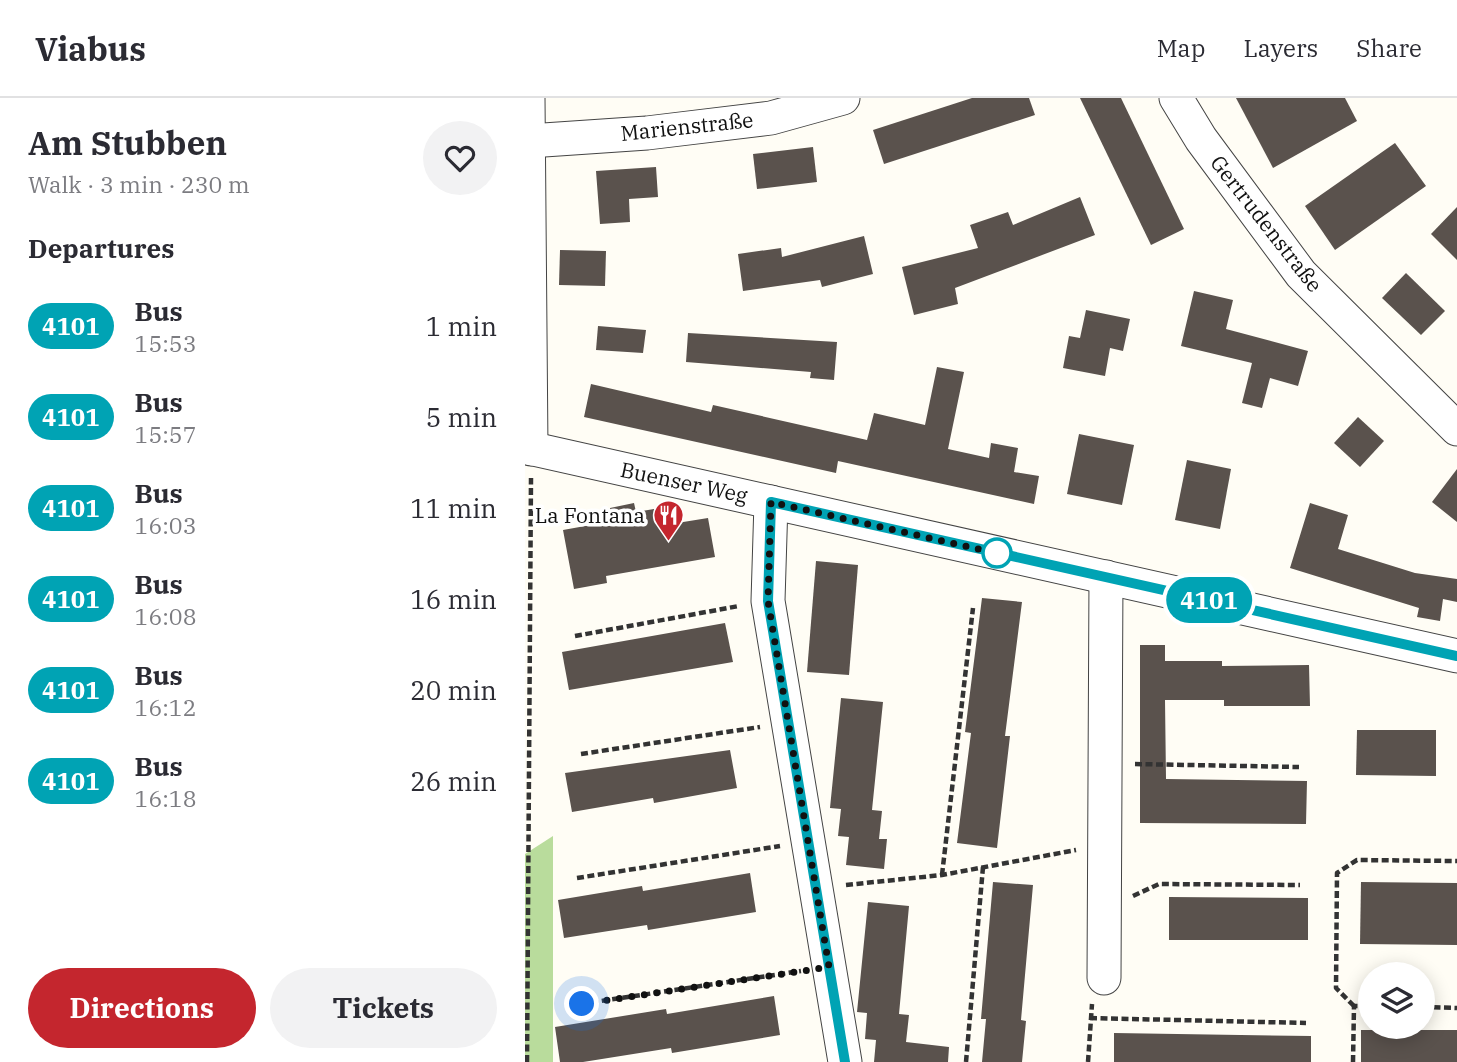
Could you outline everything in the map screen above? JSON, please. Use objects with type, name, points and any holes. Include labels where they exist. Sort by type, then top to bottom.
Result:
[{"type":"street","points":[[528,98],[528,448]]},
{"type":"street","name":"Marienstraße","points":[[529,141],[647,133],[771,118],[843,98]]},
{"type":"street","name":"Gertrudenstraße","points":[[1177,98],[1201,139],[1301,274],[1439,415],[1457,429]]},
{"type":"street","name":"Buenser Weg","points":[[528,448],[1457,656]]},
{"type":"street","points":[[771,502],[768,601],[845,1062]]},
{"type":"street","points":[[1104,978],[1106,578]]},
{"type":"path","points":[[527,1062],[528,448]]},
{"type":"path","points":[[575,636],[768,601]]},
{"type":"path","points":[[942,875],[973,608]]},
{"type":"path","points":[[582,754],[788,723]]},
{"type":"path","points":[[1105,764],[1299,766]]},
{"type":"path","points":[[577,878],[808,842]]},
{"type":"path","points":[[816,888],[942,875],[1105,845]]},
{"type":"path","points":[[1358,1006],[1354,1006],[1336,988],[1337,873],[1357,860],[1457,860]]},
{"type":"path","points":[[966,1062],[983,867]]},
{"type":"path","points":[[1104,910],[1159,884],[1300,885]]},
{"type":"path","points":[[582,1004],[829,967]]},
{"type":"path","points":[[1089,1062],[1090,1009],[1104,978]]},
{"type":"path","points":[[1353,1062],[1354,1006]]},
{"type":"path","points":[[1435,1007],[1457,1008]]},
{"type":"path","points":[[1090,1018],[1306,1023]]},
{"type":"green space","points":[[553,836],[553,1062],[525,1062],[525,854]]},
{"type":"building","points":[[972,98],[1029,98],[1035,115],[884,164],[873,130]]},
{"type":"building","points":[[1080,98],[1121,98],[1184,229],[1151,245]]},
{"type":"building","points":[[1236,98],[1345,98],[1357,121],[1273,168]]},
{"type":"building","points":[[1395,143],[1426,186],[1335,250],[1305,206]]},
{"type":"building","points":[[813,147],[817,182],[757,189],[753,154]]},
{"type":"building","points":[[656,167],[658,197],[629,199],[630,222],[600,224],[596,171]]},
{"type":"building","points":[[1080,197],[1095,235],[955,288],[958,304],[914,315],[902,267],[978,248],[970,225],[1008,212],[1013,225]]},
{"type":"building","points":[[1457,207],[1457,260],[1431,234]]},
{"type":"building","points":[[864,236],[873,274],[822,287],[820,280],[743,291],[738,254],[781,248],[782,257]]},
{"type":"building","points":[[560,250],[606,251],[605,286],[559,285]]},
{"type":"building","points":[[1406,273],[1445,311],[1421,335],[1382,298]]},
{"type":"building","points":[[1194,291],[1233,300],[1226,329],[1308,351],[1298,386],[1270,378],[1262,408],[1242,403],[1252,363],[1181,346]]},
{"type":"building","points":[[1086,310],[1130,319],[1123,351],[1110,348],[1105,376],[1063,368],[1069,336],[1080,338]]},
{"type":"building","points":[[598,326],[646,330],[643,353],[596,350]]},
{"type":"building","points":[[688,333],[837,342],[834,380],[810,378],[811,372],[686,362]]},
{"type":"building","points":[[937,367],[964,372],[948,449],[989,458],[991,443],[1018,448],[1014,472],[1039,476],[1034,504],[838,461],[836,473],[584,417],[591,384],[711,412],[713,405],[867,440],[874,413],[925,425]]},
{"type":"building","points":[[1358,417],[1384,441],[1360,467],[1334,443]]},
{"type":"building","points":[[1079,434],[1134,445],[1122,505],[1067,494]]},
{"type":"building","points":[[1187,460],[1231,469],[1220,529],[1175,520]]},
{"type":"building","points":[[1457,469],[1457,522],[1432,502]]},
{"type":"building","points":[[634,503],[636,512],[654,509],[656,516],[675,512],[677,523],[708,518],[715,557],[606,576],[607,583],[574,589],[563,530],[613,521],[610,508]]},
{"type":"building","points":[[1310,503],[1348,515],[1338,549],[1415,573],[1457,579],[1457,602],[1443,599],[1440,621],[1417,617],[1419,608],[1290,568]]},
{"type":"building","points":[[816,561],[858,565],[849,675],[807,672]]},
{"type":"building","points":[[982,598],[1022,602],[1005,736],[1010,736],[997,848],[957,843],[971,733],[965,732]]},
{"type":"building","points":[[725,623],[733,662],[569,690],[562,652]]},
{"type":"building","points":[[1140,645],[1165,645],[1165,661],[1222,661],[1222,666],[1309,665],[1310,706],[1224,706],[1224,700],[1165,700],[1166,779],[1307,781],[1306,824],[1140,823]]},
{"type":"building","points":[[841,698],[883,702],[872,810],[882,811],[879,839],[887,839],[884,869],[846,865],[849,837],[838,836],[841,809],[830,808]]},
{"type":"building","points":[[1357,730],[1436,730],[1436,776],[1356,775]]},
{"type":"building","points":[[730,750],[737,788],[654,803],[653,798],[572,812],[565,773]]},
{"type":"building","points":[[750,873],[756,912],[648,930],[647,925],[564,938],[558,900],[642,886],[643,891]]},
{"type":"building","points":[[993,882],[1033,885],[1021,1020],[1026,1021],[1022,1062],[982,1062],[986,1019],[981,1019]]},
{"type":"building","points":[[1361,882],[1457,883],[1457,945],[1360,944]]},
{"type":"building","points":[[1169,897],[1308,898],[1308,940],[1169,940]]},
{"type":"building","points":[[868,902],[909,906],[899,1014],[909,1015],[906,1042],[949,1047],[948,1062],[874,1062],[876,1040],[865,1039],[867,1013],[857,1012]]},
{"type":"building","points":[[774,996],[780,1035],[672,1053],[671,1048],[583,1062],[560,1062],[555,1027],[666,1009],[667,1014]]},
{"type":"building","points":[[1435,1030],[1457,1030],[1457,1062],[1361,1062],[1361,1039],[1435,1039]]},
{"type":"building","points":[[1114,1033],[1311,1036],[1311,1062],[1114,1062]]},
{"type":"bus line","name":"4101","points":[[845,1062],[768,601],[771,502],[1457,656]]},
{"type":"place","name":"La Fontana","points":[[668,543]]},
{"type":"route","points":[[582,1004],[829,967],[768,601],[771,502],[1000,554],[997,553]]}]
